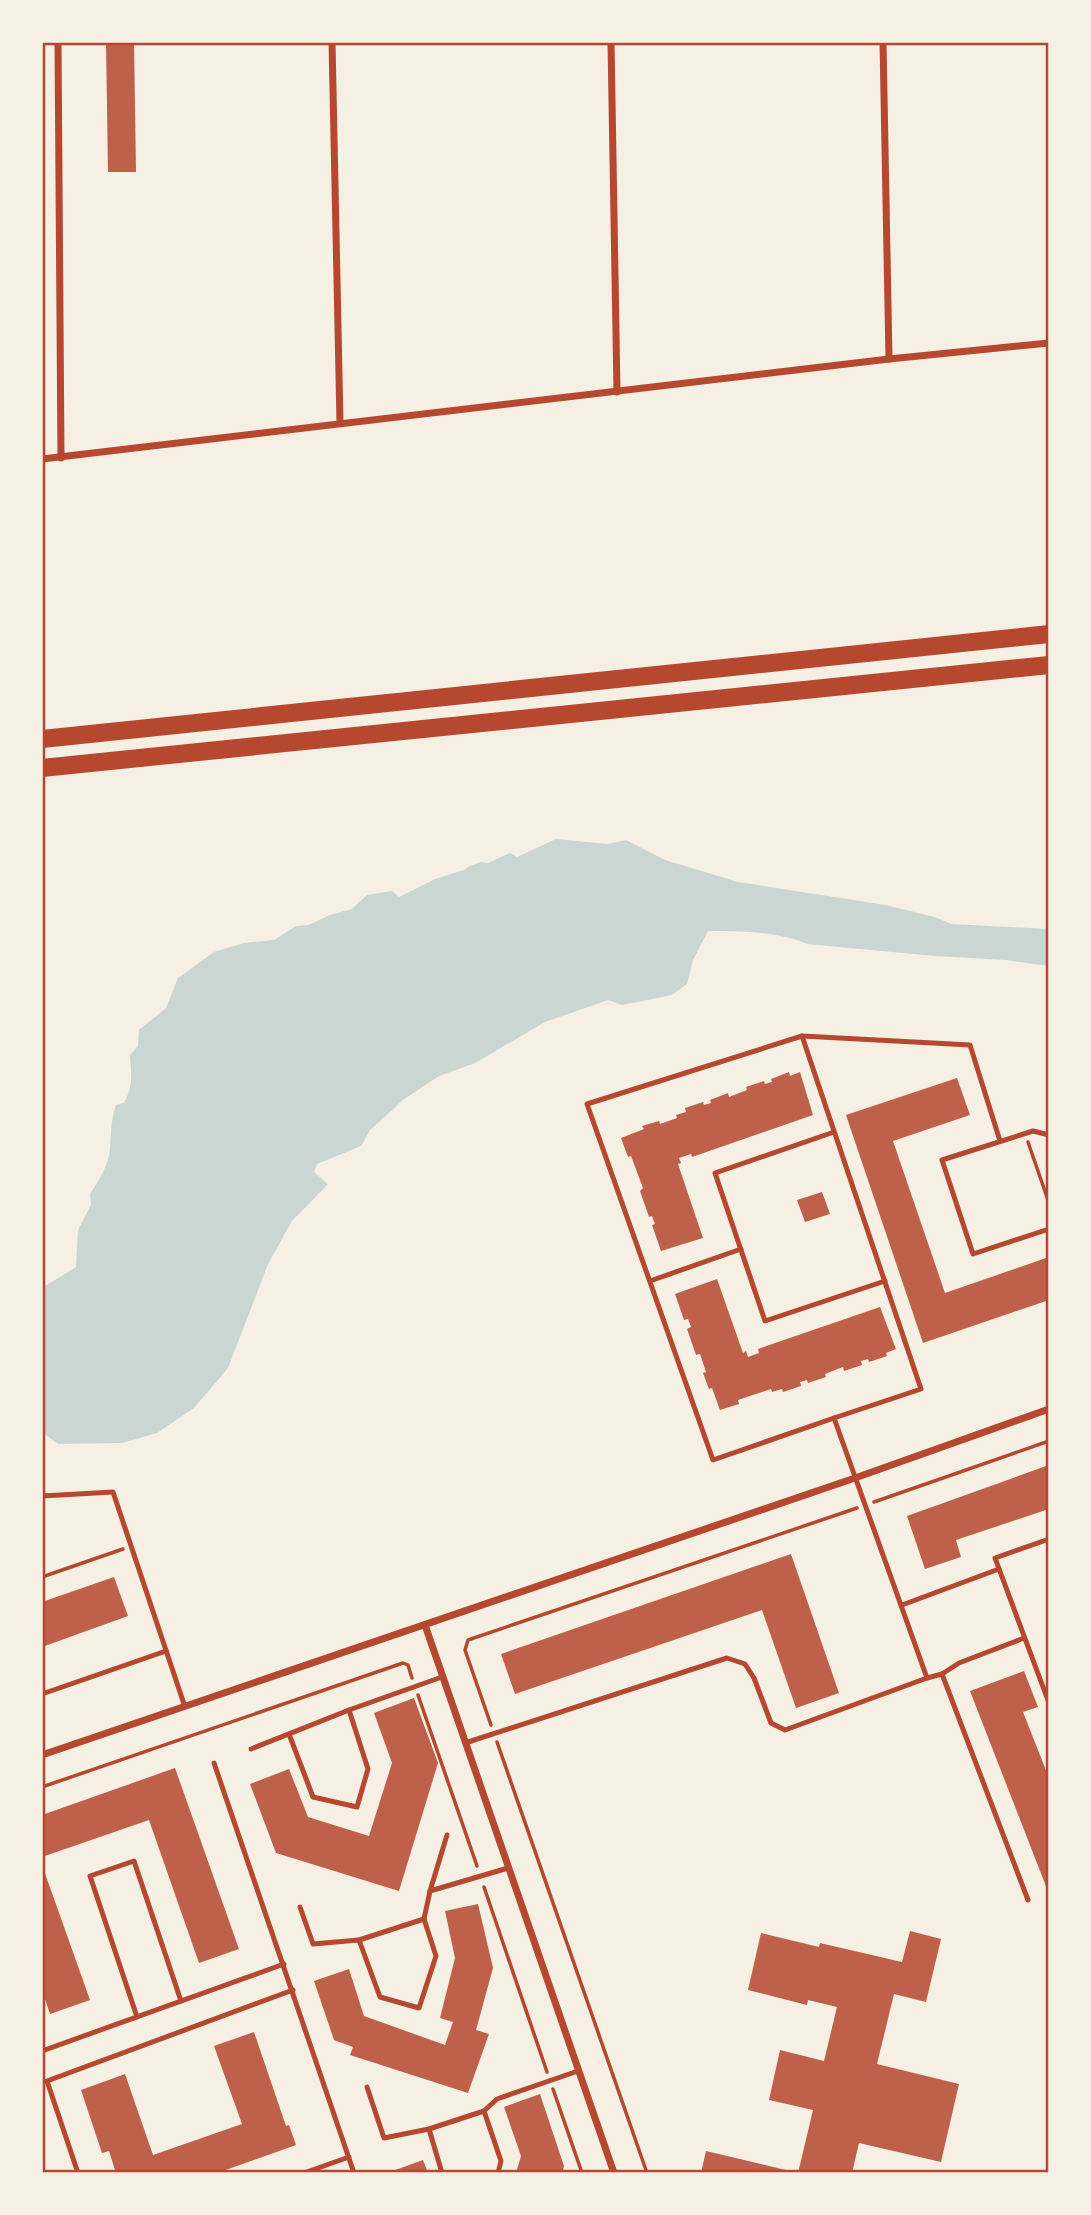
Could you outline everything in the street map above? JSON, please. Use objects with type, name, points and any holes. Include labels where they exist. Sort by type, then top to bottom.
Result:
[{"type":"highway","points":[[42,739],[1049,634]]},
{"type":"highway","points":[[42,768],[1049,665]]},
{"type":"street","points":[[58,42],[61,458]]},
{"type":"street","points":[[332,42],[340,423]]},
{"type":"street","points":[[611,42],[617,391]]},
{"type":"street","points":[[883,42],[889,359]]},
{"type":"street","points":[[42,459],[889,359],[1049,343]]},
{"type":"street","points":[[42,1755],[855,1478],[1049,1409]]},
{"type":"street","points":[[425,1625],[614,2173]]},
{"type":"lane","points":[[802,1036],[921,1389],[713,1460],[587,1104],[802,1036],[970,1045],[1000,1141]]},
{"type":"lane","points":[[1049,1135],[1033,1131],[942,1160],[973,1254],[1049,1229]]},
{"type":"lane","points":[[835,1132],[715,1173],[765,1321],[885,1281]]},
{"type":"lane","points":[[650,1281],[741,1249]]},
{"type":"lane","points":[[834,1419],[927,1678]]},
{"type":"lane","points":[[42,1496],[114,1492],[185,1707]]},
{"type":"lane","points":[[1049,1539],[995,1558],[1049,1701]]},
{"type":"lane","points":[[902,1605],[999,1569]]},
{"type":"lane","points":[[465,1743],[727,1658],[745,1664],[754,1678],[771,1723],[785,1730],[942,1674],[958,1663],[1024,1637]]},
{"type":"lane","points":[[42,1694],[166,1651]]},
{"type":"lane","points":[[942,1674],[1028,1899]]},
{"type":"lane","points":[[251,1749],[442,1677]]},
{"type":"lane","points":[[289,1734],[313,1797],[357,1807],[368,1769],[349,1710]]},
{"type":"lane","points":[[214,1763],[354,2173]]},
{"type":"lane","points":[[359,1940],[380,1997],[419,2008],[436,1956],[424,1919],[447,1835]]},
{"type":"lane","points":[[137,2017],[90,1877],[134,1861],[181,2001]]},
{"type":"lane","points":[[430,1891],[508,1868]]},
{"type":"lane","points":[[300,1907],[313,1944],[359,1940],[424,1919]]},
{"type":"lane","points":[[42,2051],[284,1964]]},
{"type":"lane","points":[[78,2173],[47,2081],[293,1990]]},
{"type":"lane","points":[[367,2087],[384,2138],[429,2129],[484,2111],[497,2099],[578,2071]]},
{"type":"lane","points":[[484,2111],[501,2161],[498,2173]]},
{"type":"lane","points":[[429,2129],[442,2173]]},
{"type":"lane","points":[[304,2173],[349,2157]]},
{"type":"path","points":[[1025,1133],[1049,1203]]},
{"type":"path","points":[[647,2173],[465,1650],[468,1640],[1049,1441]]},
{"type":"path","points":[[42,1577],[131,1546]]},
{"type":"path","points":[[42,1787],[403,1663],[408,1665],[582,2173]]},
{"type":"shaded area","points":[[556,839],[607,844],[626,840],[665,860],[738,882],[885,905],[935,917],[951,924],[1049,929],[1049,966],[808,944],[784,936],[759,933],[708,931],[693,960],[687,984],[672,995],[622,1005],[608,1000],[545,1022],[475,1063],[439,1076],[403,1100],[370,1130],[361,1146],[317,1164],[314,1172],[328,1184],[292,1221],[268,1264],[228,1368],[194,1408],[157,1433],[122,1443],[58,1444],[42,1432],[42,1288],[76,1267],[78,1230],[91,1205],[90,1194],[108,1160],[116,1105],[124,1103],[129,1090],[130,1055],[138,1046],[139,1030],[166,1008],[178,978],[214,952],[244,943],[274,940],[296,926],[309,925],[352,909],[367,895],[392,891],[399,897],[470,866],[481,862],[488,863],[510,853],[517,857]]},
{"type":"building","points":[[106,42],[134,42],[136,172],[108,172]]},
{"type":"building","points":[[789,1072],[790,1076],[800,1072],[813,1115],[692,1157],[691,1154],[679,1158],[681,1163],[678,1164],[703,1238],[661,1251],[652,1225],[655,1224],[652,1216],[649,1217],[640,1191],[643,1188],[621,1138],[644,1129],[642,1126],[677,1118],[676,1115],[686,1112],[685,1108],[703,1102],[704,1105],[711,1103],[710,1100],[728,1093],[729,1097],[747,1090],[746,1087],[764,1081],[765,1084],[772,1082],[771,1079]]},
{"type":"building","points":[[957,1078],[970,1115],[893,1141],[945,1293],[1049,1257],[1049,1300],[923,1343],[846,1115]]},
{"type":"building","points":[[822,1192],[830,1214],[805,1222],[797,1200]]},
{"type":"building","points":[[717,1279],[743,1353],[746,1351],[748,1357],[759,1353],[758,1349],[880,1307],[896,1349],[886,1353],[887,1356],[869,1362],[868,1359],[861,1361],[862,1365],[844,1371],[843,1367],[825,1374],[826,1377],[808,1383],[807,1380],[800,1382],[801,1386],[783,1392],[782,1389],[772,1392],[771,1389],[738,1400],[739,1404],[720,1410],[703,1373],[706,1372],[700,1354],[696,1355],[687,1329],[691,1327],[688,1319],[684,1320],[675,1294]]},
{"type":"building","points":[[1049,1465],[1049,1509],[956,1540],[961,1557],[925,1569],[907,1516]]},
{"type":"building","points":[[791,1554],[839,1693],[796,1708],[762,1610],[515,1694],[501,1654]]},
{"type":"building","points":[[114,1577],[128,1616],[42,1647],[42,1602]]},
{"type":"building","points":[[1024,1671],[1038,1707],[1023,1712],[1049,1778],[1049,1894],[970,1691]]},
{"type":"building","points":[[414,1698],[438,1763],[399,1891],[276,1853],[250,1784],[289,1769],[308,1817],[369,1836],[392,1763],[374,1713]]},
{"type":"building","points":[[175,1768],[239,1949],[199,1963],[149,1820],[42,1857],[42,1815]]},
{"type":"building","points":[[42,1865],[90,2000],[50,2014],[42,1990]]},
{"type":"building","points":[[478,1904],[493,1968],[476,2030],[489,2034],[468,2093],[350,2055],[353,2047],[334,2040],[314,1981],[349,1969],[364,2016],[445,2045],[453,2022],[440,2018],[455,1958],[445,1911]]},
{"type":"building","points":[[910,1931],[941,1939],[926,2002],[894,1994],[877,2064],[959,2084],[941,2162],[859,2143],[852,2173],[798,2173],[813,2110],[769,2100],[780,2050],[824,2061],[837,2007],[808,2000],[807,2005],[748,1990],[761,1933],[902,1962]]},
{"type":"building","points":[[254,2032],[286,2126],[289,2125],[296,2145],[217,2173],[116,2173],[109,2151],[102,2153],[81,2090],[125,2074],[153,2155],[242,2124],[214,2046]]},
{"type":"building","points":[[540,2094],[564,2166],[562,2173],[516,2173],[521,2156],[504,2107]]},
{"type":"building","points":[[706,2151],[794,2172],[794,2173],[701,2173]]},
{"type":"building","points":[[423,2160],[428,2173],[387,2173]]}]
